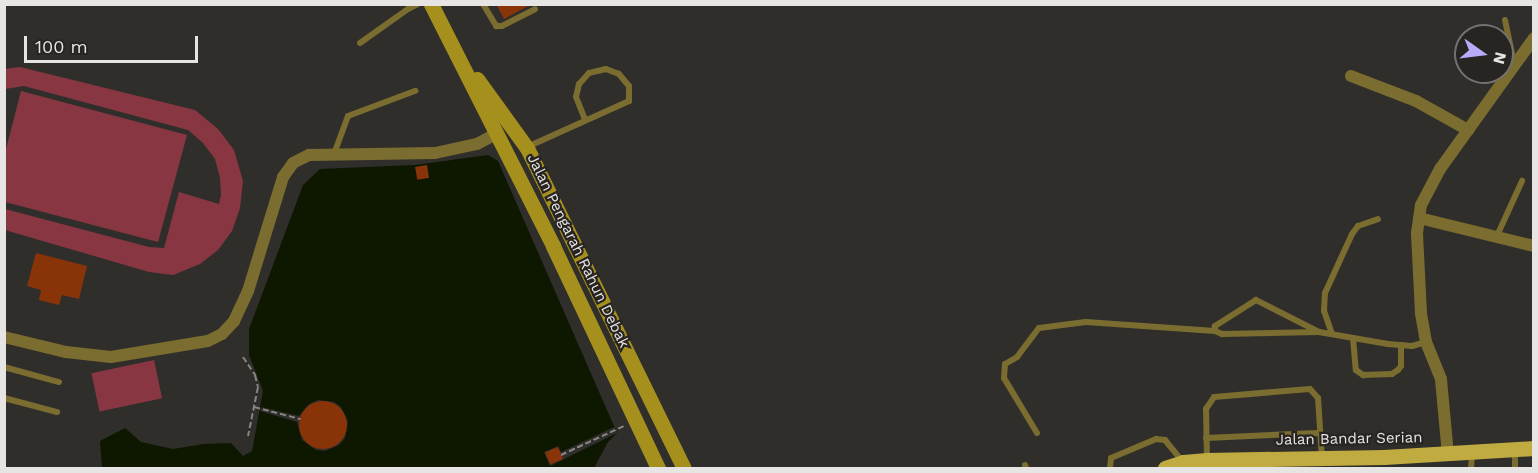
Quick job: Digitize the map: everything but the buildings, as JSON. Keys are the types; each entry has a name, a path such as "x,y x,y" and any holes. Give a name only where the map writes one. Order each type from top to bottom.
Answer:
{"main road":[{"name":"Jalan Bandar Serian","path":"1165,468 1183,462 1207,460 1266,464 1322,459 1384,463 1448,454 1471,461 1515,449 1533,447"}],"street":[{"name":"Jalan Pengarah Rahun Debak","path":"431,4 553,246 658,468"},
{"path":"1448,454 1441,379 1426,342 1421,313 1419,218 1425,192 1533,38"},
{"name":"Jalan Pengarah Rahun Debak","path":"453,45 527,148 684,468"},
{"path":"1351,76 1416,101 1468,130"},
{"path":"4,337 66,352 111,357 208,341 222,334 234,321 248,291 283,177 293,163 309,155 389,156 435,153 477,144 496,134"},
{"path":"1419,218 1533,246"}],"lane":[{"path":"360,43 418,4"},
{"path":"483,4 496,26 501,26 535,9"},
{"path":"1505,20 1515,66"},
{"path":"527,148 585,119 629,101 629,86 619,74 606,69 589,73 579,84 576,97 585,119"},
{"path":"334,154 348,116 415,91"},
{"path":"1496,238 1522,181"},
{"path":"1332,334 1324,311 1325,293 1352,234 1358,226 1378,219"},
{"path":"1215,331 1219,322 1256,300 1319,332"},
{"path":"1037,433 1004,378 1005,364 1017,357 1039,328 1086,322 1215,331 1222,334 1319,332 1401,345 1426,342"},
{"path":"1353,338 1356,370 1363,375 1392,374 1398,370 1401,366 1401,345"},
{"path":"4,367 59,382"},
{"path":"1207,460 1206,409 1208,402 1214,397 1310,389 1318,398 1318,433 1322,459"},
{"path":"4,399 57,412"},
{"path":"1206,438 1318,433"},
{"path":"1110,468 1111,458 1156,439 1165,440 1183,462"},
{"path":"1515,449 1515,468"}],"path":[{"path":"243,357 255,375 258,387 248,436"},
{"path":"254,407 300,419"},
{"path":"561,455 634,421"}],"shaded area":[{"path":"20,67 195,110 218,129 234,150 243,181 240,208 232,231 218,250 200,264 173,275 149,272 5,230 5,209 149,247 164,248 179,192 219,204 221,195 220,178 215,159 203,143 188,130 24,86 5,89 5,69"},
{"path":"21,91 187,135 158,242 5,202 5,153"},
{"path":"488,155 498,161 617,433 608,442 594,468 102,468 100,441 125,428 141,442 173,449 231,443 243,456 252,451 263,391 249,355 249,329 303,185 320,169 415,165"},
{"path":"154,360 162,398 100,411 91,373"}],"pier":[{"path":"318,400 334,402 341,407 348,422 345,438 339,445 325,451 316,450 302,440 297,422 260,411 261,407 299,416 309,404"},
{"path":"614,427 617,433 550,466 544,452 558,446 561,452"}]}
